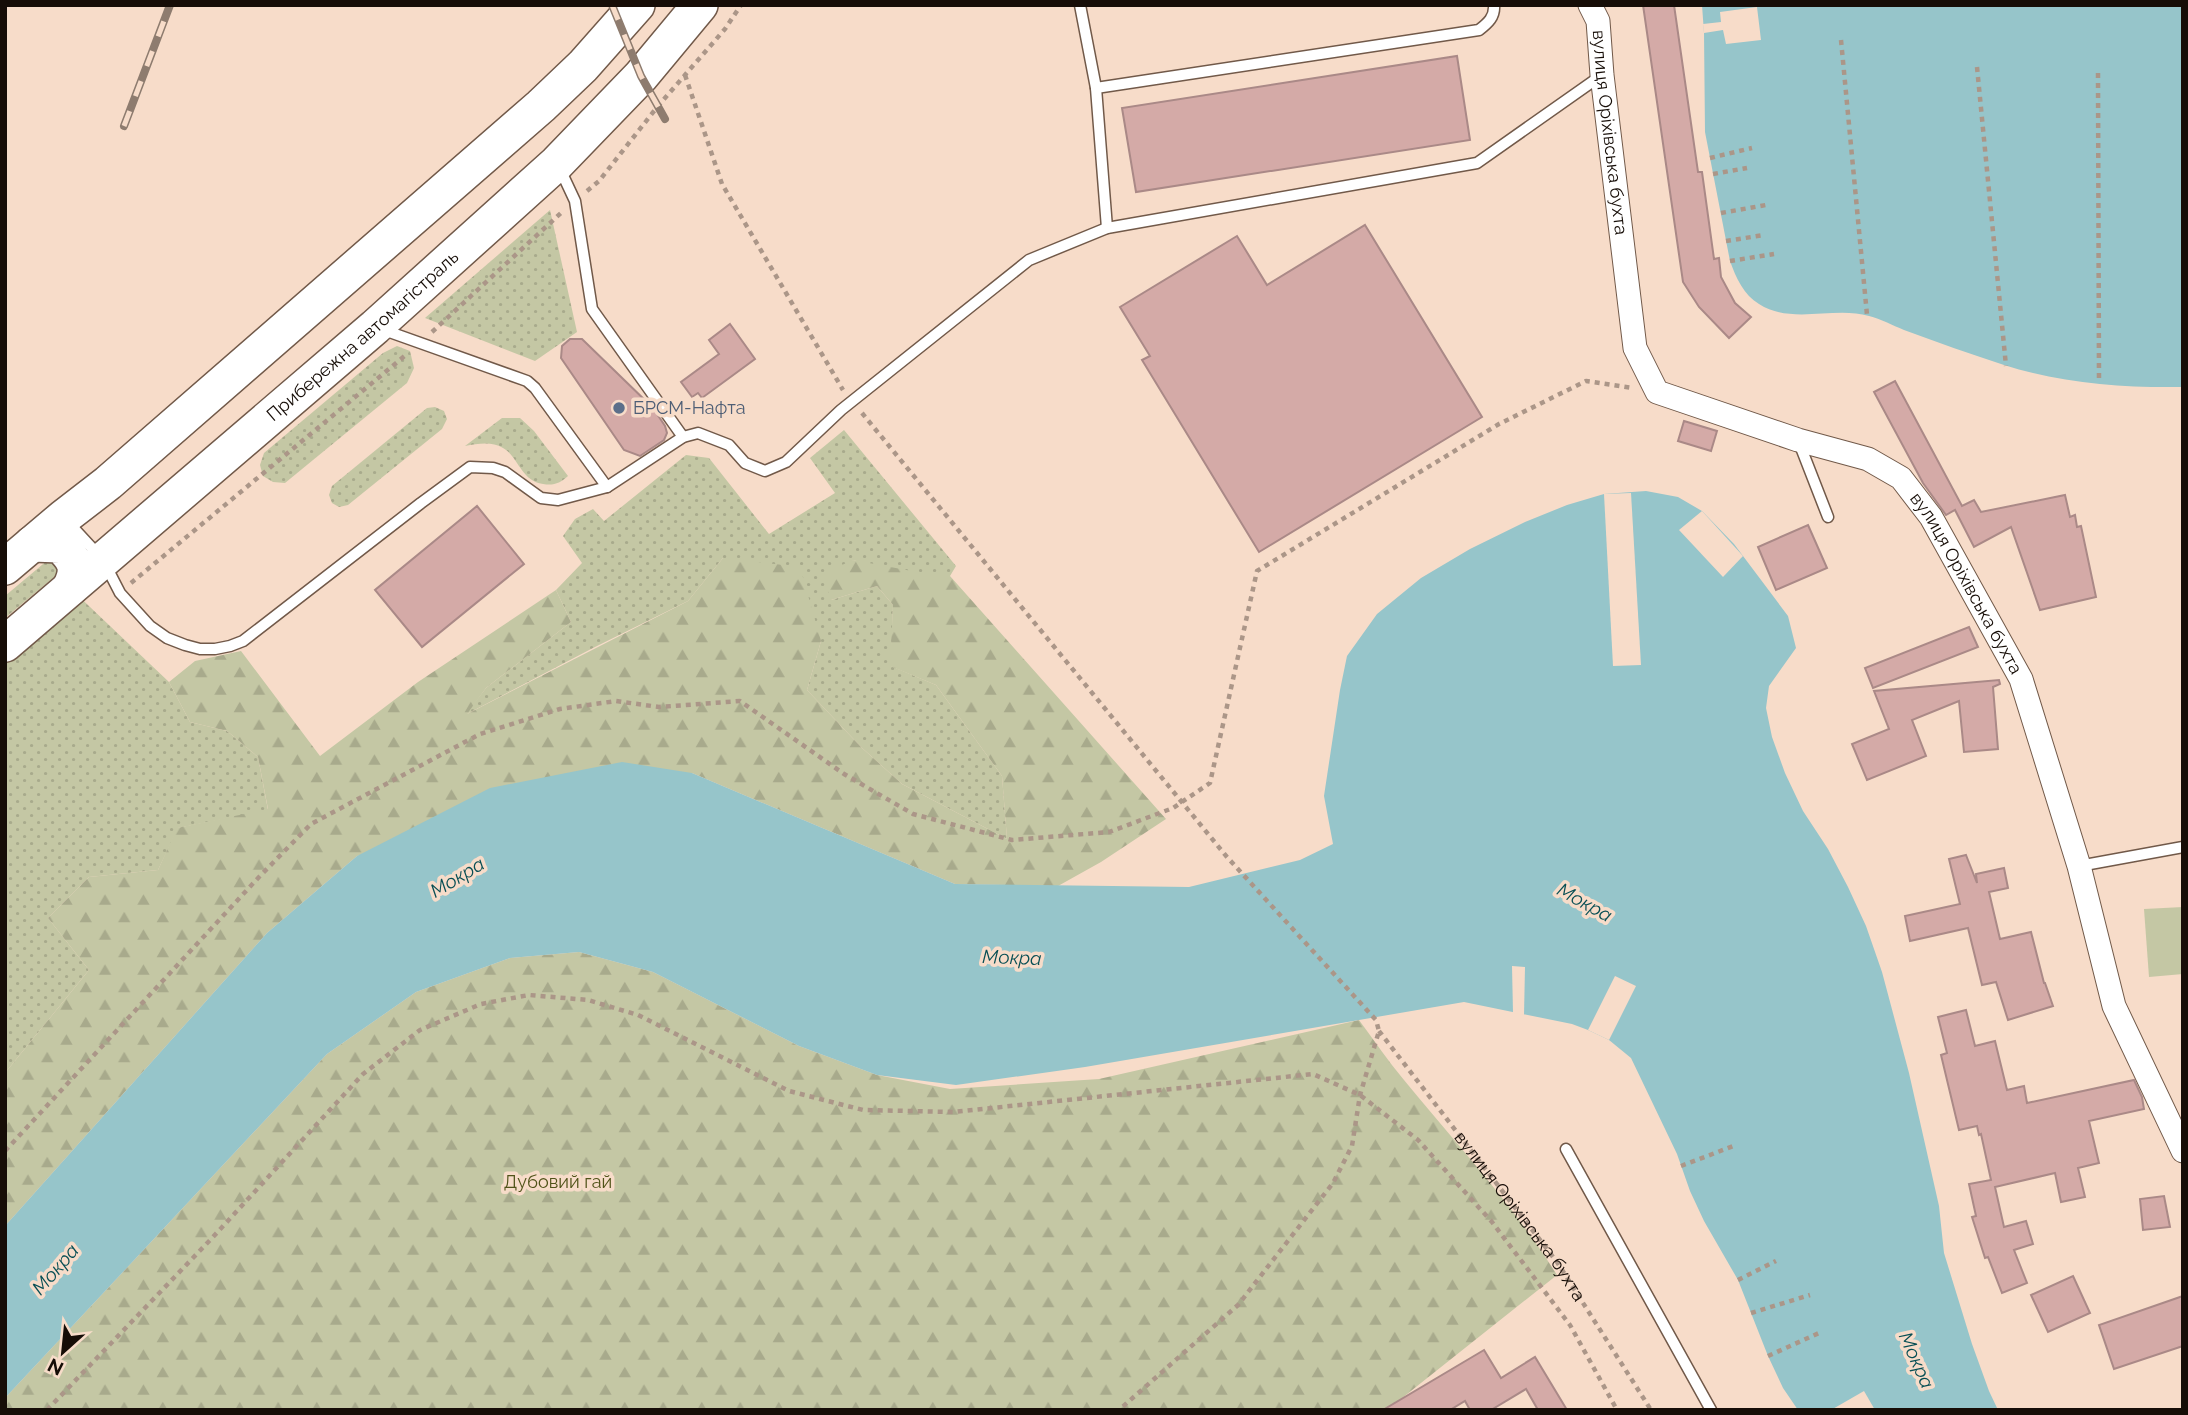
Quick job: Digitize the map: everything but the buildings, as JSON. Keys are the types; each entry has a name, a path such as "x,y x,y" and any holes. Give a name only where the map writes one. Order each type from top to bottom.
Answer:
{"main road":[{"path":"5,567 108,483 541,106 583,66 638,5"},
{"name":"Прибережна автомагістраль","path":"5,644 375,327 557,163 641,76 701,5"},
{"path":"108,483 101,497 102,511 113,524 129,528 146,524"},
{"path":"32,544 60,545 73,558 75,576 70,588"}],"street":[{"name":"вулиця Оріхівська бухта","path":"1590,5 1598,21 1635,348 1657,392 1798,440 1868,459 1901,478 1931,517 2021,679 2079,866 2114,1006 2183,1151"}],"lane":[{"path":"1080,5 1096,88 1107,228"},
{"path":"1096,88 1479,30 1489,22 1494,5"},
{"path":"64,517 103,561 120,593 150,626 167,638 200,649 230,646 243,641 276,617 471,467 493,468 505,472 541,498 558,500 607,487 683,437 698,433 729,445 745,463 765,471 786,462 852,401 1029,260 1107,228 1477,163 1602,75"},
{"path":"557,163 575,201 592,309 683,437"},
{"path":"375,327 527,381 535,388 607,487"},
{"path":"1798,440 1828,517"},
{"path":"2079,866 2183,847"},
{"path":"1566,1149 1711,1410"}],"path":[{"path":"120,593 419,344 598,181 725,29 741,5"},
{"path":"1840,40 1867,315"},
{"path":"1977,67 2006,366"},
{"path":"2098,73 2099,383"},
{"path":"685,75 722,184 843,391 1227,857 1376,1020 1379,1031 1360,1095 1352,1146 1332,1183 1238,1305 1119,1410"},
{"path":"1710,158 1752,148"},
{"path":"1713,174 1747,168"},
{"path":"1721,213 1766,205"},
{"path":"1726,241 1764,234"},
{"path":"1730,261 1773,254"},
{"path":"5,1151 230,907 311,824 480,734 560,709 616,701 659,707 740,701 844,774 913,814 1012,840 1109,832 1173,808 1210,783 1257,572 1499,424 1586,381 1657,392"},
{"path":"47,1410 213,1237 363,1074 420,1030 481,1004 529,995 588,1000 638,1016 789,1091 863,1111 954,1112 1313,1074 1360,1095 1418,1140 1492,1222 1570,1325 1616,1410"},
{"name":"вулиця Оріхівська бухта","path":"1379,1031 1557,1262 1651,1410"},
{"path":"1681,1166 1736,1145"},
{"path":"1738,1280 1776,1261"},
{"path":"1751,1314 1810,1295"},
{"path":"1768,1356 1819,1333"}],"green space":[{"path":"550,210 577,332 535,361 425,318"},
{"path":"397,346 410,351 414,368 407,383 285,483 273,482 263,476 260,465 264,453 383,353"},
{"path":"435,407 444,411 447,419 442,429 348,505 339,507 332,503 329,495 332,486 427,408"},
{"path":"502,418 520,418 534,431 568,476 550,485 535,482 503,448 489,444 465,446"},
{"path":"844,430 956,566 950,576 919,579 853,560 831,600 877,586 893,605 891,666 936,685 1002,776 1007,839 902,784 861,747 807,690 821,641 723,558 688,601 465,715 486,688 571,622 556,590 582,563 563,536 575,519 593,509 604,521 686,455 709,458 769,534 835,493 810,458"},
{"path":"57,558 59,573 5,618 5,596 49,559"},
{"path":"723,558 800,567 821,641 807,690 861,747 902,784 1007,839 1002,776 936,685 890,666 893,605 877,586 831,600 822,574 853,560 950,576 1166,819 1101,862 1058,886 955,884 692,773 357,856 267,933 5,1226 5,1073 89,970 48,918 89,877 158,870 177,828 268,809 258,757 227,731 190,722 169,682 195,661 241,651 320,756 418,682 556,590 571,622 486,688 467,714 688,601"},
{"path":"70,588 169,682 190,722 227,731 258,757 268,810 178,828 158,870 89,877 48,918 89,970 5,1073 5,643"},
{"path":"2183,907 2183,974 2149,977 2144,909"},
{"name":"Дубовий гай","path":"579,952 653,972 799,1046 877,1075 950,1089 1099,1079 1359,1020 1398,1073 1503,1199 1557,1275 1387,1410 5,1410 5,1398 327,1054 416,992 510,958"}],"water":[{"path":"1702,5 2183,5 2183,387 2138,387 2048,376 1979,357 1869,316 1856,313 1785,313 1759,304 1741,286 1730,261 1705,132"},
{"name":"Мокра","path":"1646,491 1678,497 1702,511 1734,544 1788,616 1796,648 1769,686 1766,708 1772,737 1803,811 1828,849 1848,887 1866,926 1882,972 1909,1073 1939,1206 1944,1253 1972,1344 1998,1410 1798,1410 1783,1388 1738,1280 1704,1221 1677,1154 1631,1058 1609,1040 1572,1024 1464,1002 1085,1067 956,1085 877,1075 799,1046 653,972 579,952 510,958 416,992 327,1054 5,1398 5,1226 267,933 357,856 490,788 622,762 692,773 955,884 1189,887 1300,860 1333,844 1324,796 1340,690 1347,656 1377,614 1421,578 1470,549 1525,522 1604,494"}],"pier":[{"path":"1757,7 1761,40 1726,44 1723,30 1704,33 1703,24 1721,22 1720,12"},
{"path":"1631,493 1641,665 1613,666 1604,494"},
{"path":"1702,511 1743,556 1723,577 1679,530"},
{"path":"1512,966 1525,967 1524,1015 1513,1013"},
{"path":"1615,976 1636,986 1609,1040 1588,1030"},
{"path":"1864,1391 1875,1410 1831,1410"}],"railway":[{"path":"124,126 170,5"},
{"path":"612,5 641,76 665,119"}],"place":[{"name":"БРСМ-Нафта","path":"619,408"}]}
